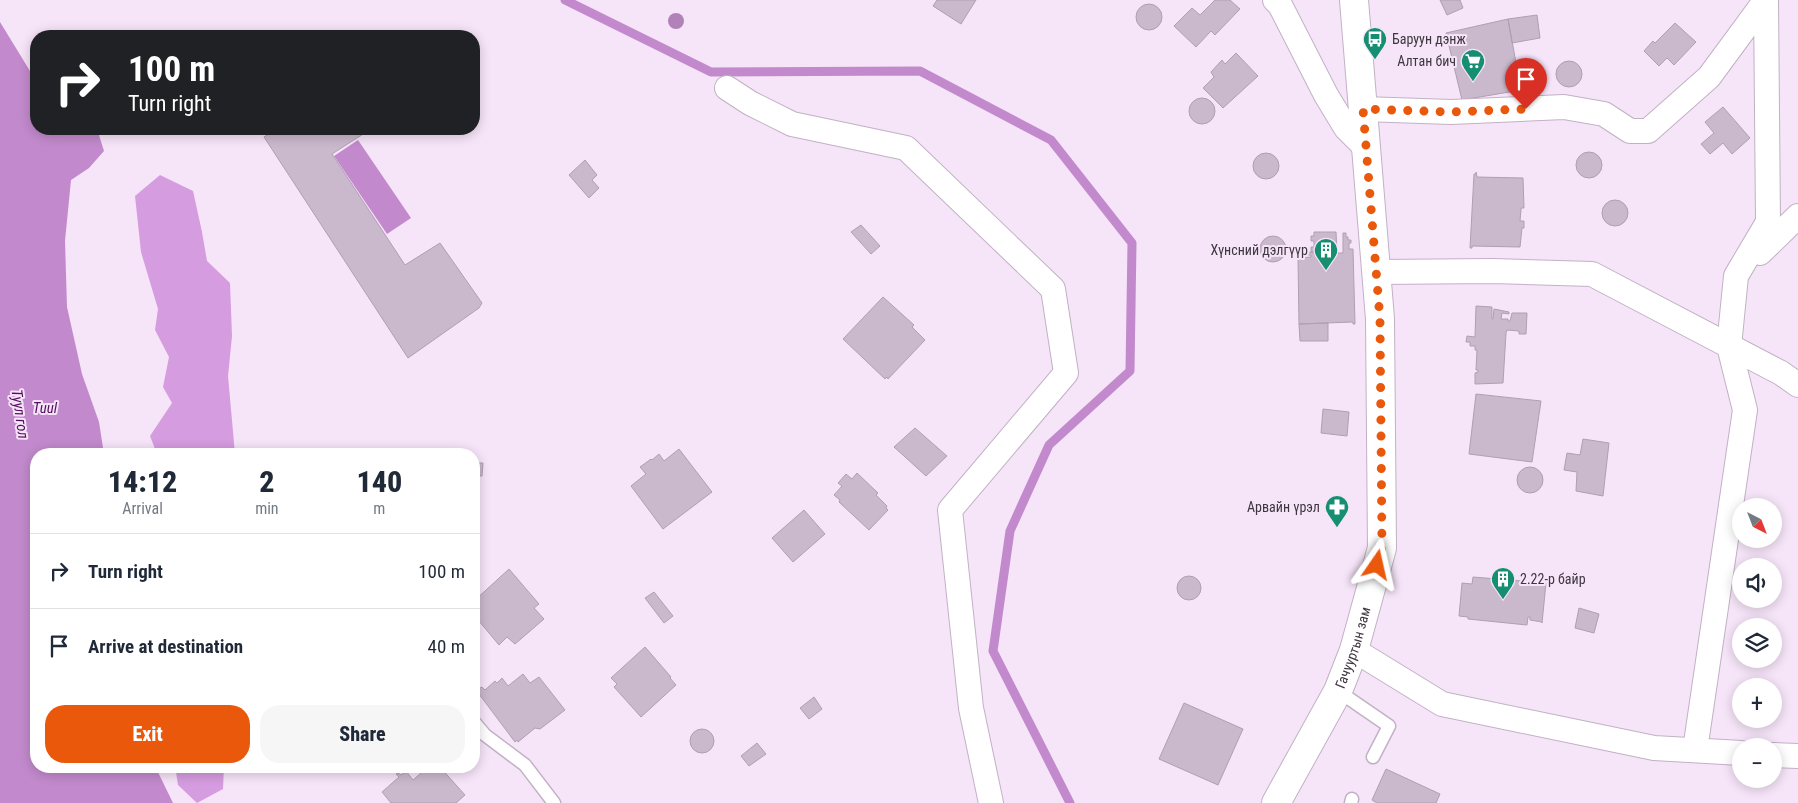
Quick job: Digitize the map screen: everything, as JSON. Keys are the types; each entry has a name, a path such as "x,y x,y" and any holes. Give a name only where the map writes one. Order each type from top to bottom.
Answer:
{"main road":[{"name":"Гачууртын зам","path":"1276,803 1338,691 1354,650 1382,548 1380,319 1354,0"}],"street":[{"path":"1276,0 1326,95 1346,128 1366,148"},
{"path":"1363,109 1451,112 1564,107 1604,114 1630,131 1648,131 1709,77 1766,0"},
{"path":"1694,750 1745,410 1729,346 1736,276 1768,222 1766,0"},
{"path":"727,88 750,103 792,124 906,148 1053,289 1066,373 950,510 971,708 991,803"},
{"path":"1736,276 1798,216"},
{"path":"1376,272 1592,274 1781,373 1798,385"},
{"path":"1354,650 1442,704 1654,748 1732,752"},
{"path":"1782,755 1798,756"}],"lane":[{"path":"1338,691 1389,726 1373,757"},
{"path":"480,729 485,735 525,765 554,803"}],"shaded area":[{"path":"160,175 193,191 207,261 230,283 232,336 228,376 234,448 155,448 150,436 172,403 163,387 169,357 155,330 158,309 141,252 135,196"},
{"path":"176,773 224,773 223,789 197,803 178,785"}],"water":[{"name":"Tuul","path":"0,22 30,71 30,135 99,135 104,151 89,168 71,180 65,241 67,307 82,374 99,422 103,448 30,448 30,773 158,773 173,803 0,803"},
{"path":"358,140 411,218 387,234 334,156"}],"building":[{"path":"937,0 976,0 961,24 933,6"},
{"path":"1215,0 1230,0 1240,9 1215,35 1211,31 1196,47 1174,26 1192,8 1200,15"},
{"path":"1440,0 1460,0 1463,8 1447,15"},
{"path":"1149,4 1158,8 1162,17 1158,26 1149,30 1140,26 1136,17 1140,8"},
{"path":"1537,15 1540,38 1512,43 1508,19"},
{"path":"1508,19 1521,90 1462,100 1446,33"},
{"path":"1675,23 1696,42 1674,65 1667,58 1659,66 1644,51"},
{"path":"1236,53 1258,76 1223,108 1203,88 1214,77 1211,72 1222,60 1225,64"},
{"path":"1569,61 1578,65 1582,74 1578,83 1569,87 1560,83 1556,74 1560,65"},
{"path":"1202,98 1211,102 1215,111 1211,120 1202,124 1193,120 1189,111 1193,102"},
{"path":"1723,107 1750,138 1732,154 1723,143 1710,154 1701,144 1714,133 1705,122"},
{"path":"267,135 362,135 332,154 405,265 440,243 482,303 479,308 408,358 264,137"},
{"path":"1589,152 1598,156 1602,165 1598,174 1589,178 1580,174 1576,165 1580,156"},
{"path":"1266,153 1275,157 1279,166 1275,175 1266,179 1257,175 1253,166 1257,157"},
{"path":"585,160 597,175 592,180 599,188 589,198 569,175"},
{"path":"1476,172 1477,177 1523,178 1524,208 1521,208 1520,221 1524,221 1524,228 1522,228 1520,247 1472,246 1470,248 1474,174"},
{"path":"1615,200 1624,204 1628,213 1624,222 1615,226 1606,222 1602,213 1606,204"},
{"path":"861,225 880,246 871,254 851,232"},
{"name":"Хүнсний дэлгүүр","path":"1314,232 1336,232 1337,253 1343,253 1343,233 1346,233 1348,240 1351,240 1349,249 1353,249 1355,324 1353,322 1299,324 1298,258 1311,257 1311,255 1303,255 1303,251 1314,253 1314,251 1311,252 1311,247 1314,247 1314,241 1311,241 1311,236 1314,236"},
{"path":"1273,236 1282,240 1286,249 1282,258 1273,262 1264,258 1260,249 1264,240"},
{"path":"883,297 914,325 912,327 925,340 888,379 887,377 885,379 843,339"},
{"path":"1476,306 1492,307 1492,319 1494,309 1509,312 1509,314 1502,313 1501,319 1508,319 1508,321 1510,321 1512,313 1527,313 1526,334 1507,330 1503,383 1475,384 1475,373 1478,372 1476,370 1477,350 1475,350 1475,346 1470,346 1470,342 1466,342 1467,336 1475,337"},
{"path":"1328,323 1328,341 1300,341 1299,324"},
{"path":"1476,394 1541,401 1532,462 1469,454"},
{"path":"1323,409 1349,412 1347,436 1321,433"},
{"path":"915,428 947,456 926,476 894,447"},
{"path":"1583,439 1609,443 1603,496 1576,491 1577,472 1564,470 1567,453 1580,455"},
{"path":"679,449 712,492 663,529 631,486 646,474 640,467 659,454 664,461"},
{"path":"480,463 483,463 482,476 480,476"},
{"path":"1530,467 1539,471 1543,480 1539,489 1530,493 1521,489 1517,480 1521,471"},
{"path":"857,473 878,493 876,495 887,506 888,510 869,530 834,495 842,486 838,483 846,474 852,479"},
{"path":"804,510 825,534 793,562 772,538"},
{"path":"509,569 539,604 534,608 544,619 515,644 507,637 499,645 480,622 480,596"},
{"path":"1189,576 1198,579 1201,588 1198,597 1189,600 1180,597 1177,588 1180,579"},
{"name":"2.22-р байр","path":"1473,577 1546,583 1542,623 1530,620 1530,617 1528,617 1527,625 1468,619 1468,617 1459,616 1462,583 1472,584"},
{"path":"654,592 673,616 664,623 645,598"},
{"path":"1579,608 1599,614 1594,633 1575,628"},
{"path":"645,647 676,685 641,717 614,687 617,684 611,678"},
{"path":"523,674 530,683 539,677 565,710 540,729 535,728 518,742 517,740 515,742 480,695 480,688 482,687 485,690 495,681 497,683 502,678 508,686"},
{"path":"814,697 822,709 809,719 800,708"},
{"path":"1184,703 1243,729 1218,785 1159,759"},
{"path":"702,729 707,730 713,736 713,746 707,752 702,753 697,752 691,746 690,741 691,736 697,730"},
{"path":"757,743 766,754 749,766 741,756"},
{"path":"1386,769 1440,794 1436,803 1377,803 1372,800"},
{"path":"398,773 401,775 408,773 413,780 421,773 445,773 465,795 456,803 391,803 382,792 399,777 396,774"}],"waterway":[{"path":"565,0 711,72 920,71 1051,140 1132,243 1130,371 1049,445 1010,531 993,651 1070,803"}],"place":[{"name":"Баруун дэнж","path":"1375,60"},
{"name":"Алтан бич","path":"1473,82"},
{"name":"Хүнсний дэлгүүр","path":"1326,271"},
{"name":"Арвайн үрэл","path":"1337,528"},
{"name":"2.22-р байр","path":"1503,600"}],"route":[{"path":"1377,565 1382,548 1380,319 1363,109 1451,112 1526,109"}],"water label":[{"name":"Туул гол","path":"20,414"}]}
